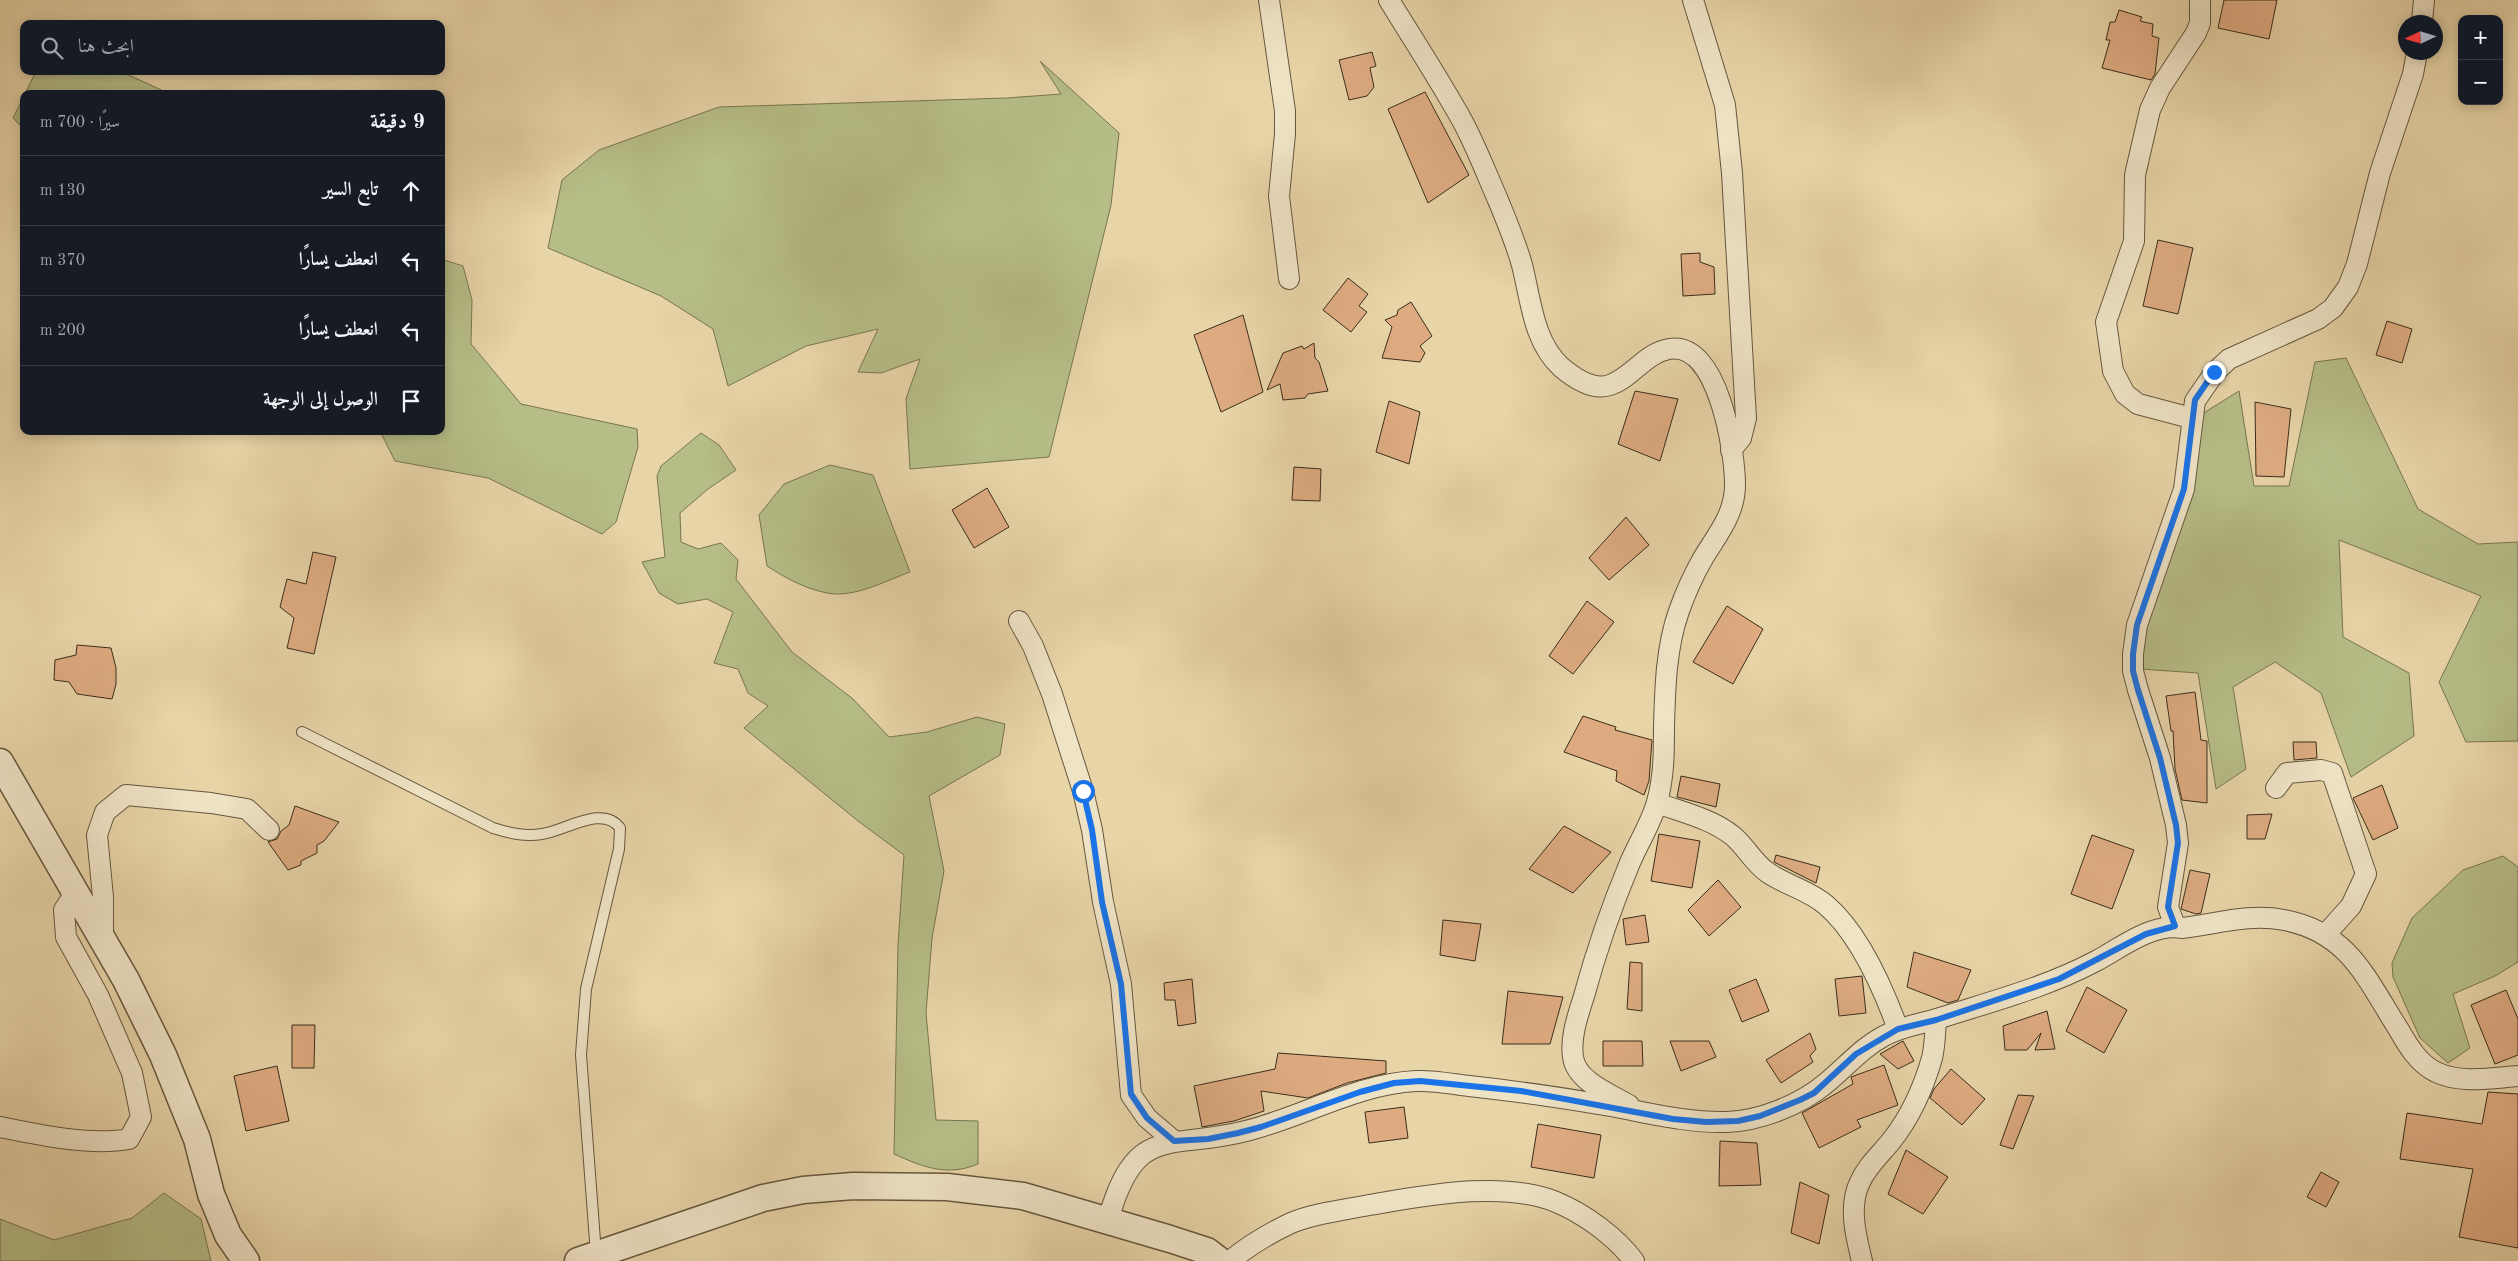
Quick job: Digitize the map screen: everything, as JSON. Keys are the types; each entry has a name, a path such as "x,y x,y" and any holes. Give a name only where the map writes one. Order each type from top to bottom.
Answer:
{"street":[{"path":"1269,0 1285,111 1285,134 1279,196 1280,218 1289,279"},
{"path":"1389,0 1465,126 1513,236 1536,325 1544,346 1561,367 1585,383 1597,386 1611,384 1657,352 1673,348 1688,351 1697,357 1712,380 1723,409 1731,450 1735,486 1731,506 1725,524 1693,578 1679,610 1671,639 1666,693 1664,762 1657,804 1628,866 1594,959 1576,1025 1572,1051 1574,1064 1580,1073 1641,1112"},
{"path":"1693,0 1724,106 1732,173 1746,418 1741,438 1731,450"},
{"path":"2191,418 2138,404 2125,394 2113,371 2106,322 2134,241 2135,175 2142,137 2160,88 2196,33 2200,23 2200,0"},
{"path":"2423,15 2424,0"},
{"path":"2175,926 2168,907 2178,843 2176,825 2160,758 2133,671 2133,654 2137,625 2184,489 2188,467 2191,418 2195,400 2214,372 2228,359 2318,319 2333,308 2348,287 2357,264 2380,173 2413,74 2416,60"},
{"path":"1019,621 1033,646 1052,694 1083,791 1092,830 1102,902 1121,984 1131,1094 1147,1118 1174,1141"},
{"path":"0,762 130,989 181,1094 197,1140 211,1194 228,1235 246,1261"},
{"path":"2276,788 2287,773 2321,770 2332,773 2366,874 2351,906 2325,935"},
{"path":"103,941 104,897 97,835 105,812 126,795 210,803 247,809 269,830"},
{"path":"1657,804 1721,828 1735,837 1754,861 1767,872 1813,895 1826,905 1844,923 1880,984 1898,1029"},
{"path":"0,1127 33,1134 111,1142 129,1139 141,1117 132,1073 98,995 66,937 64,910 75,893"},
{"path":"1108,1220 1127,1171 1136,1158 1155,1146 1174,1141 1208,1139 1261,1127 1360,1092 1394,1083 1420,1081 1521,1091 1673,1119 1706,1122 1738,1121 1760,1116 1814,1093 1856,1054 1898,1029 1936,1020 2059,979 2146,934 2175,926 2182,928 2206,923 2263,918 2283,919 2309,926 2342,946 2354,959 2408,1046 2421,1062 2436,1072 2452,1078 2518,1076"},
{"path":"1862,1261 1854,1221 1855,1201 1859,1183 1893,1139 1922,1085 1932,1056 1936,1020"},
{"path":"587,1258 763,1198 803,1190 853,1186 947,1187 994,1191 1053,1203 1207,1251 1220,1261"},
{"path":"1230,1261 1240,1252 1292,1223 1337,1211 1458,1192 1491,1191 1525,1195 1556,1202 1593,1223 1627,1251 1634,1261"}],"lane":[{"path":"302,732 493,828 514,834 540,835 557,832 593,819 608,817 613,819 620,828 619,848 586,989 581,1055 587,1258"}],"green space":[{"path":"1040,61 1119,133 1111,205 1049,457 910,469 906,399 920,359 881,373 858,372 878,329 806,346 728,386 713,329 661,296 548,248 562,180 599,150 719,107 1007,98 1061,94"},
{"path":"34,75 129,75 161,90 27,90"},
{"path":"20,104 20,125 13,118"},
{"path":"445,260 463,266 472,300 471,344 521,404 637,429 638,447 616,522 602,534 488,478 395,461 382,435 445,435"},
{"path":"2346,358 2418,509 2478,544 2518,542 2518,741 2466,742 2439,682 2481,596 2339,540 2343,637 2409,673 2414,736 2351,777 2321,693 2275,662 2233,687 2246,769 2216,789 2198,673 2140,669 2137,651 2202,414 2239,391 2254,486 2289,486 2315,362"},
{"path":"701,433 719,445 736,470 708,489 680,513 681,542 698,549 721,543 738,560 736,579 792,652 853,699 889,737 927,732 977,717 1005,724 1000,755 929,796 944,871 932,938 926,1013 936,1120 978,1121 978,1164 956,1170 935,1169 894,1154 898,945 904,855 858,821 744,728 768,706 748,693 738,669 714,663 733,612 707,599 678,604 659,593 642,562 665,557 657,476 661,466"},
{"path":"830,465 873,475 910,572 864,590 835,594 817,591 800,584 767,566 759,515 784,484"},
{"path":"2503,856 2518,867 2518,962 2495,976 2453,994 2470,1048 2448,1063 2420,1038 2393,977 2392,963 2412,918 2463,870"},
{"path":"164,1193 201,1219 211,1261 0,1261 0,1219 54,1240 132,1218"}],"building":[{"path":"2224,0 2277,0 2269,39 2218,28"},
{"path":"2119,10 2142,17 2140,21 2153,24 2152,36 2159,38 2155,74 2151,80 2102,68 2110,40 2106,40 2110,22 2115,22"},
{"path":"1372,52 1376,66 1370,68 1374,87 1367,96 1349,100 1339,60"},
{"path":"1425,92 1469,175 1428,203 1388,109"},
{"path":"2158,240 2193,248 2178,314 2143,306"},
{"path":"1700,253 1700,262 1714,267 1715,294 1683,296 1681,254"},
{"path":"1348,278 1368,294 1359,306 1367,312 1351,332 1323,310"},
{"path":"1411,302 1432,336 1420,346 1425,353 1420,362 1382,358 1392,327 1385,320 1397,315 1398,310"},
{"path":"1243,315 1263,392 1221,412 1194,335"},
{"path":"2387,321 2412,329 2402,363 2376,355"},
{"path":"1314,343 1315,358 1319,362 1328,391 1308,394 1305,398 1283,400 1280,384 1267,390 1283,353 1302,346 1304,349"},
{"path":"1635,391 1678,399 1660,461 1618,444"},
{"path":"1389,401 1420,412 1409,464 1376,452"},
{"path":"2255,402 2291,409 2284,477 2256,476"},
{"path":"1294,467 1321,469 1320,501 1292,500"},
{"path":"987,488 1009,527 974,548 952,510"},
{"path":"1626,517 1649,545 1609,580 1589,558"},
{"path":"313,552 336,557 314,654 287,648 294,618 280,607 287,579 306,584"},
{"path":"1587,601 1614,622 1573,674 1549,656"},
{"path":"1727,606 1763,629 1733,684 1693,662"},
{"path":"77,645 111,648 116,668 116,684 112,699 77,694 69,682 54,680 55,660 76,655"},
{"path":"2195,692 2201,740 2207,741 2207,803 2182,800 2175,769 2173,731 2171,731 2166,696"},
{"path":"1583,716 1616,727 1615,730 1652,740 1649,781 1644,795 1616,781 1617,771 1564,752"},
{"path":"2293,742 2316,742 2317,758 2294,760"},
{"path":"1681,776 1720,784 1716,807 1677,797"},
{"path":"2382,785 2398,828 2373,840 2353,798"},
{"path":"295,806 339,822 324,841 317,845 317,853 301,861 301,865 288,870 268,842 277,839 281,831 289,825"},
{"path":"2272,814 2265,839 2247,839 2247,815"},
{"path":"1564,826 1611,852 1573,893 1529,869"},
{"path":"1659,834 1700,841 1692,888 1651,881"},
{"path":"2092,835 2134,850 2112,909 2071,894"},
{"path":"1776,855 1820,867 1816,883 1774,862"},
{"path":"2190,870 2210,874 2201,913 2196,914 2181,909"},
{"path":"1718,880 1741,907 1709,936 1688,910"},
{"path":"1645,915 1649,942 1626,945 1623,919"},
{"path":"1443,920 1481,924 1475,961 1440,955"},
{"path":"1914,952 1971,970 1958,1000 1948,1003 1907,987"},
{"path":"1630,962 1642,963 1642,1011 1627,1009"},
{"path":"1862,976 1866,1013 1839,1016 1835,979"},
{"path":"1192,979 1196,1023 1178,1026 1175,1000 1165,1000 1164,983"},
{"path":"1756,979 1769,1011 1742,1022 1729,990"},
{"path":"2087,987 2127,1010 2104,1053 2066,1031"},
{"path":"2506,990 2518,1019 2518,1055 2495,1064 2471,1005"},
{"path":"1508,991 1563,997 1550,1044 1502,1044"},
{"path":"2047,1011 2055,1049 2035,1050 2041,1033 2027,1050 2005,1050 2003,1026"},
{"path":"292,1025 315,1025 314,1068 292,1068"},
{"path":"1810,1033 1816,1049 1810,1056 1813,1062 1781,1083 1766,1060"},
{"path":"1603,1041 1642,1041 1643,1066 1603,1066"},
{"path":"1670,1041 1709,1041 1716,1057 1681,1071"},
{"path":"1903,1041 1914,1061 1898,1069 1880,1054"},
{"path":"1278,1053 1386,1061 1386,1073 1347,1083 1308,1098 1261,1091 1264,1111 1234,1121 1202,1127 1194,1086 1275,1069"},
{"path":"1884,1065 1898,1105 1857,1120 1861,1127 1819,1148 1802,1113 1853,1084 1851,1077"},
{"path":"277,1066 289,1121 246,1131 234,1076"},
{"path":"1951,1069 1985,1099 1962,1125 1930,1098 1934,1089"},
{"path":"2488,1092 2518,1094 2518,1248 2459,1237 2473,1169 2400,1159 2407,1113 2482,1124"},
{"path":"2018,1095 2034,1096 2013,1149 2000,1145"},
{"path":"1404,1107 1408,1138 1369,1143 1365,1112"},
{"path":"1538,1124 1601,1135 1594,1178 1531,1167"},
{"path":"1720,1141 1757,1143 1761,1185 1719,1186"},
{"path":"1906,1150 1948,1177 1923,1214 1888,1194"},
{"path":"2321,1172 2339,1182 2326,1207 2307,1197"},
{"path":"1800,1182 1829,1195 1819,1244 1791,1233"}],"route":[{"path":"1083,791 1092,830 1102,902 1121,984 1127,1071 1131,1094 1147,1118 1174,1141 1208,1139 1238,1133 1261,1127 1360,1092 1394,1083 1420,1081 1521,1091 1673,1119 1706,1122 1738,1121 1760,1116 1814,1093 1827,1083 1856,1054 1898,1029 1936,1020 2059,979 2146,934 2175,926 2169,915 2168,907 2178,843 2176,825 2160,758 2133,671 2133,654 2137,625 2184,489 2188,467 2191,418 2195,400 2214,372"}]}
